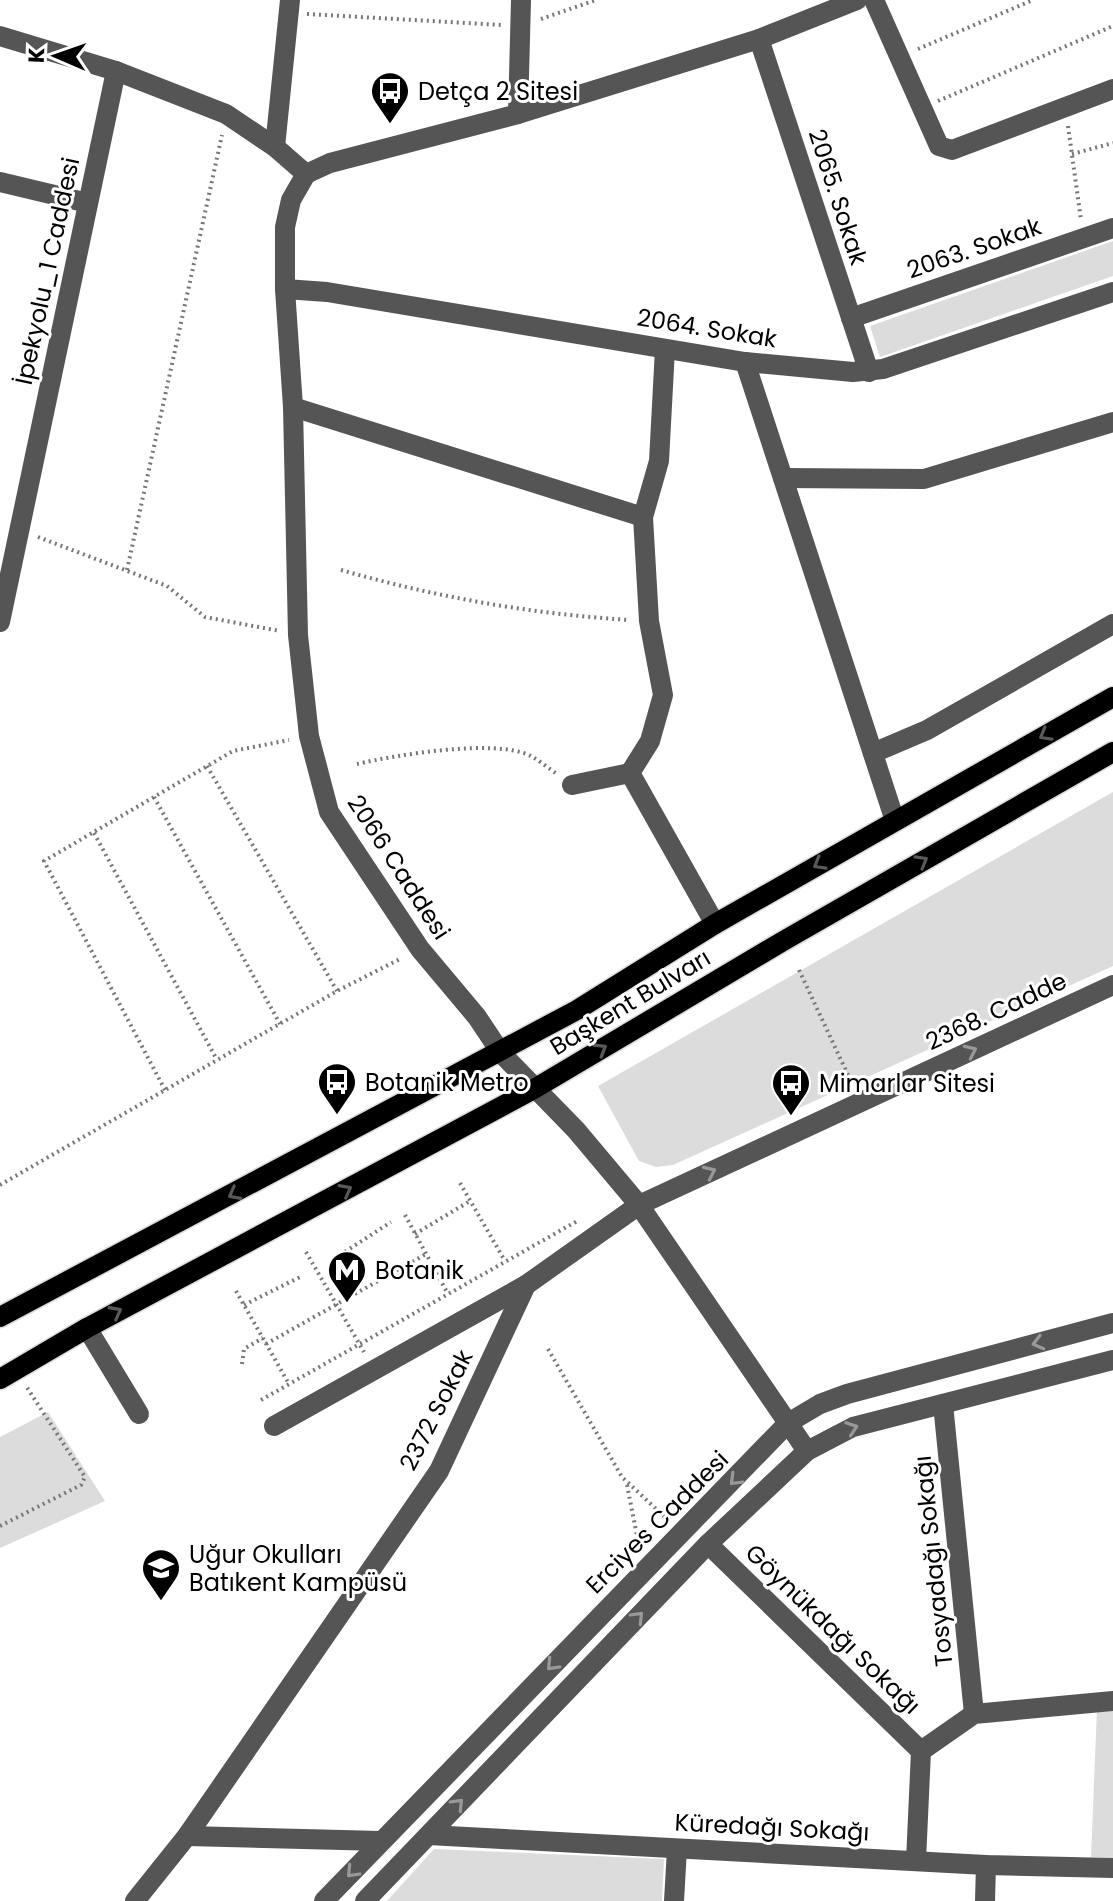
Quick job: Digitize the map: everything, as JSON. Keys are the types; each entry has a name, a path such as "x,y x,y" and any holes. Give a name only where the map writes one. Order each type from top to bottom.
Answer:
{"main road":[{"name":"Başkent Bulvarı","path":"0,1317 501,1053 577,1010 715,924 1113,697"},
{"name":"Başkent Bulvarı","path":"8,1374 87,1328 534,1089 785,940 1113,752"}],"street":[{"path":"518,114 521,0"},
{"path":"0,36 116,71 226,114 275,147 306,174 330,163 518,114 759,39 818,7 857,0"},
{"path":"874,0 939,146 952,150 1113,89"},
{"path":"275,147 289,6"},
{"name":"2065. Sokak","path":"759,39 869,372"},
{"name":"İpekyolu_1 Caddesi","path":"0,622 116,71"},
{"name":"2066 Caddesi","path":"306,174 291,200 285,227 285,289 293,407 298,635 309,736 329,812 420,949 477,1017 501,1053 576,1130 639,1205 807,1451"},
{"path":"0,182 88,203"},
{"name":"2063. Sokak","path":"851,318 1113,228"},
{"name":"2064. Sokak","path":"285,289 342,295 745,362 869,372 1113,292"},
{"path":"572,785 630,773 650,741 660,716 663,695 649,621 643,517 659,461 665,349"},
{"path":"745,362 895,821"},
{"path":"293,407 643,517"},
{"path":"783,478 924,479 1113,422"},
{"path":"873,753 927,730 1113,624"},
{"path":"630,773 715,924"},
{"name":"2368. Cadde","path":"639,1205 1113,985"},
{"path":"274,1426 526,1285 616,1225 639,1205"},
{"name":"2372 Sokak","path":"135,1901 187,1836 439,1471 526,1285"},
{"name":"Erciyes Caddesi","path":"324,1901 788,1423 820,1404 847,1394 1113,1323"},
{"path":"87,1328 139,1414"},
{"path":"365,1901 708,1544 807,1451 853,1427 1113,1360"},
{"name":"Tosyadağı Sokağı","path":"943,1404 974,1714"},
{"name":"Göynükdağı Sokağı","path":"708,1544 921,1751 916,1861"},
{"name":"Göynükdağı Sokağı","path":"921,1751 974,1714 1113,1701"},
{"name":"Küredağı Sokağı","path":"429,1835 986,1865 1113,1868"},
{"path":"187,1836 381,1841"},
{"path":"674,1901 677,1849"},
{"path":"985,1901 986,1865"}],"path":[{"path":"289,6 521,26 596,0"},
{"path":"897,57 1033,0"},
{"path":"921,108 1113,26"},
{"path":"1066,107 1083,238"},
{"path":"127,570 226,114"},
{"path":"1072,154 1113,143"},
{"path":"19,530 167,586 205,617 298,635"},
{"path":"341,570 422,592 543,613 649,621"},
{"path":"165,1090 44,861 233,751 309,736"},
{"path":"357,764 397,754 467,748 529,754 572,785"},
{"path":"207,766 337,991"},
{"path":"154,797 280,1024"},
{"path":"94,832 217,1060"},
{"path":"0,1185 337,991 420,949"},
{"path":"799,970 848,1075"},
{"path":"460,1183 505,1261"},
{"path":"415,1234 470,1201"},
{"path":"405,1215 448,1294"},
{"path":"340,1255 391,1222"},
{"path":"261,1400 571,1224"},
{"path":"306,1252 364,1352"},
{"path":"266,1344 426,1254"},
{"path":"244,1305 300,1277"},
{"path":"236,1291 289,1384"},
{"path":"242,1364 244,1349 263,1338"},
{"path":"548,1349 626,1482 677,1527"},
{"path":"0,1526 81,1485 85,1477 42,1415 8,1374"},
{"path":"626,1482 639,1551"}],"shaded area":[{"path":"1113,241 1113,276 880,357 870,326"},
{"path":"1113,792 1113,966 673,1165 656,1167 639,1161 598,1086"},
{"path":"48,1412 105,1501 0,1548 0,1437"},
{"path":"1113,1708 1113,1858 1091,1857 1097,1709"},
{"path":"434,1849 664,1859 662,1901 387,1901"}],"place":[{"name":"Detça 2 Sitesi","path":"390,125"},
{"name":"Botanik Metro","path":"337,1116"},
{"name":"Mimarlar Sitesi","path":"791,1117"},
{"name":"Botanik","path":"347,1304"},
{"name":"Uğur Okulları Batıkent Kampüsü","path":"161,1602"}]}
